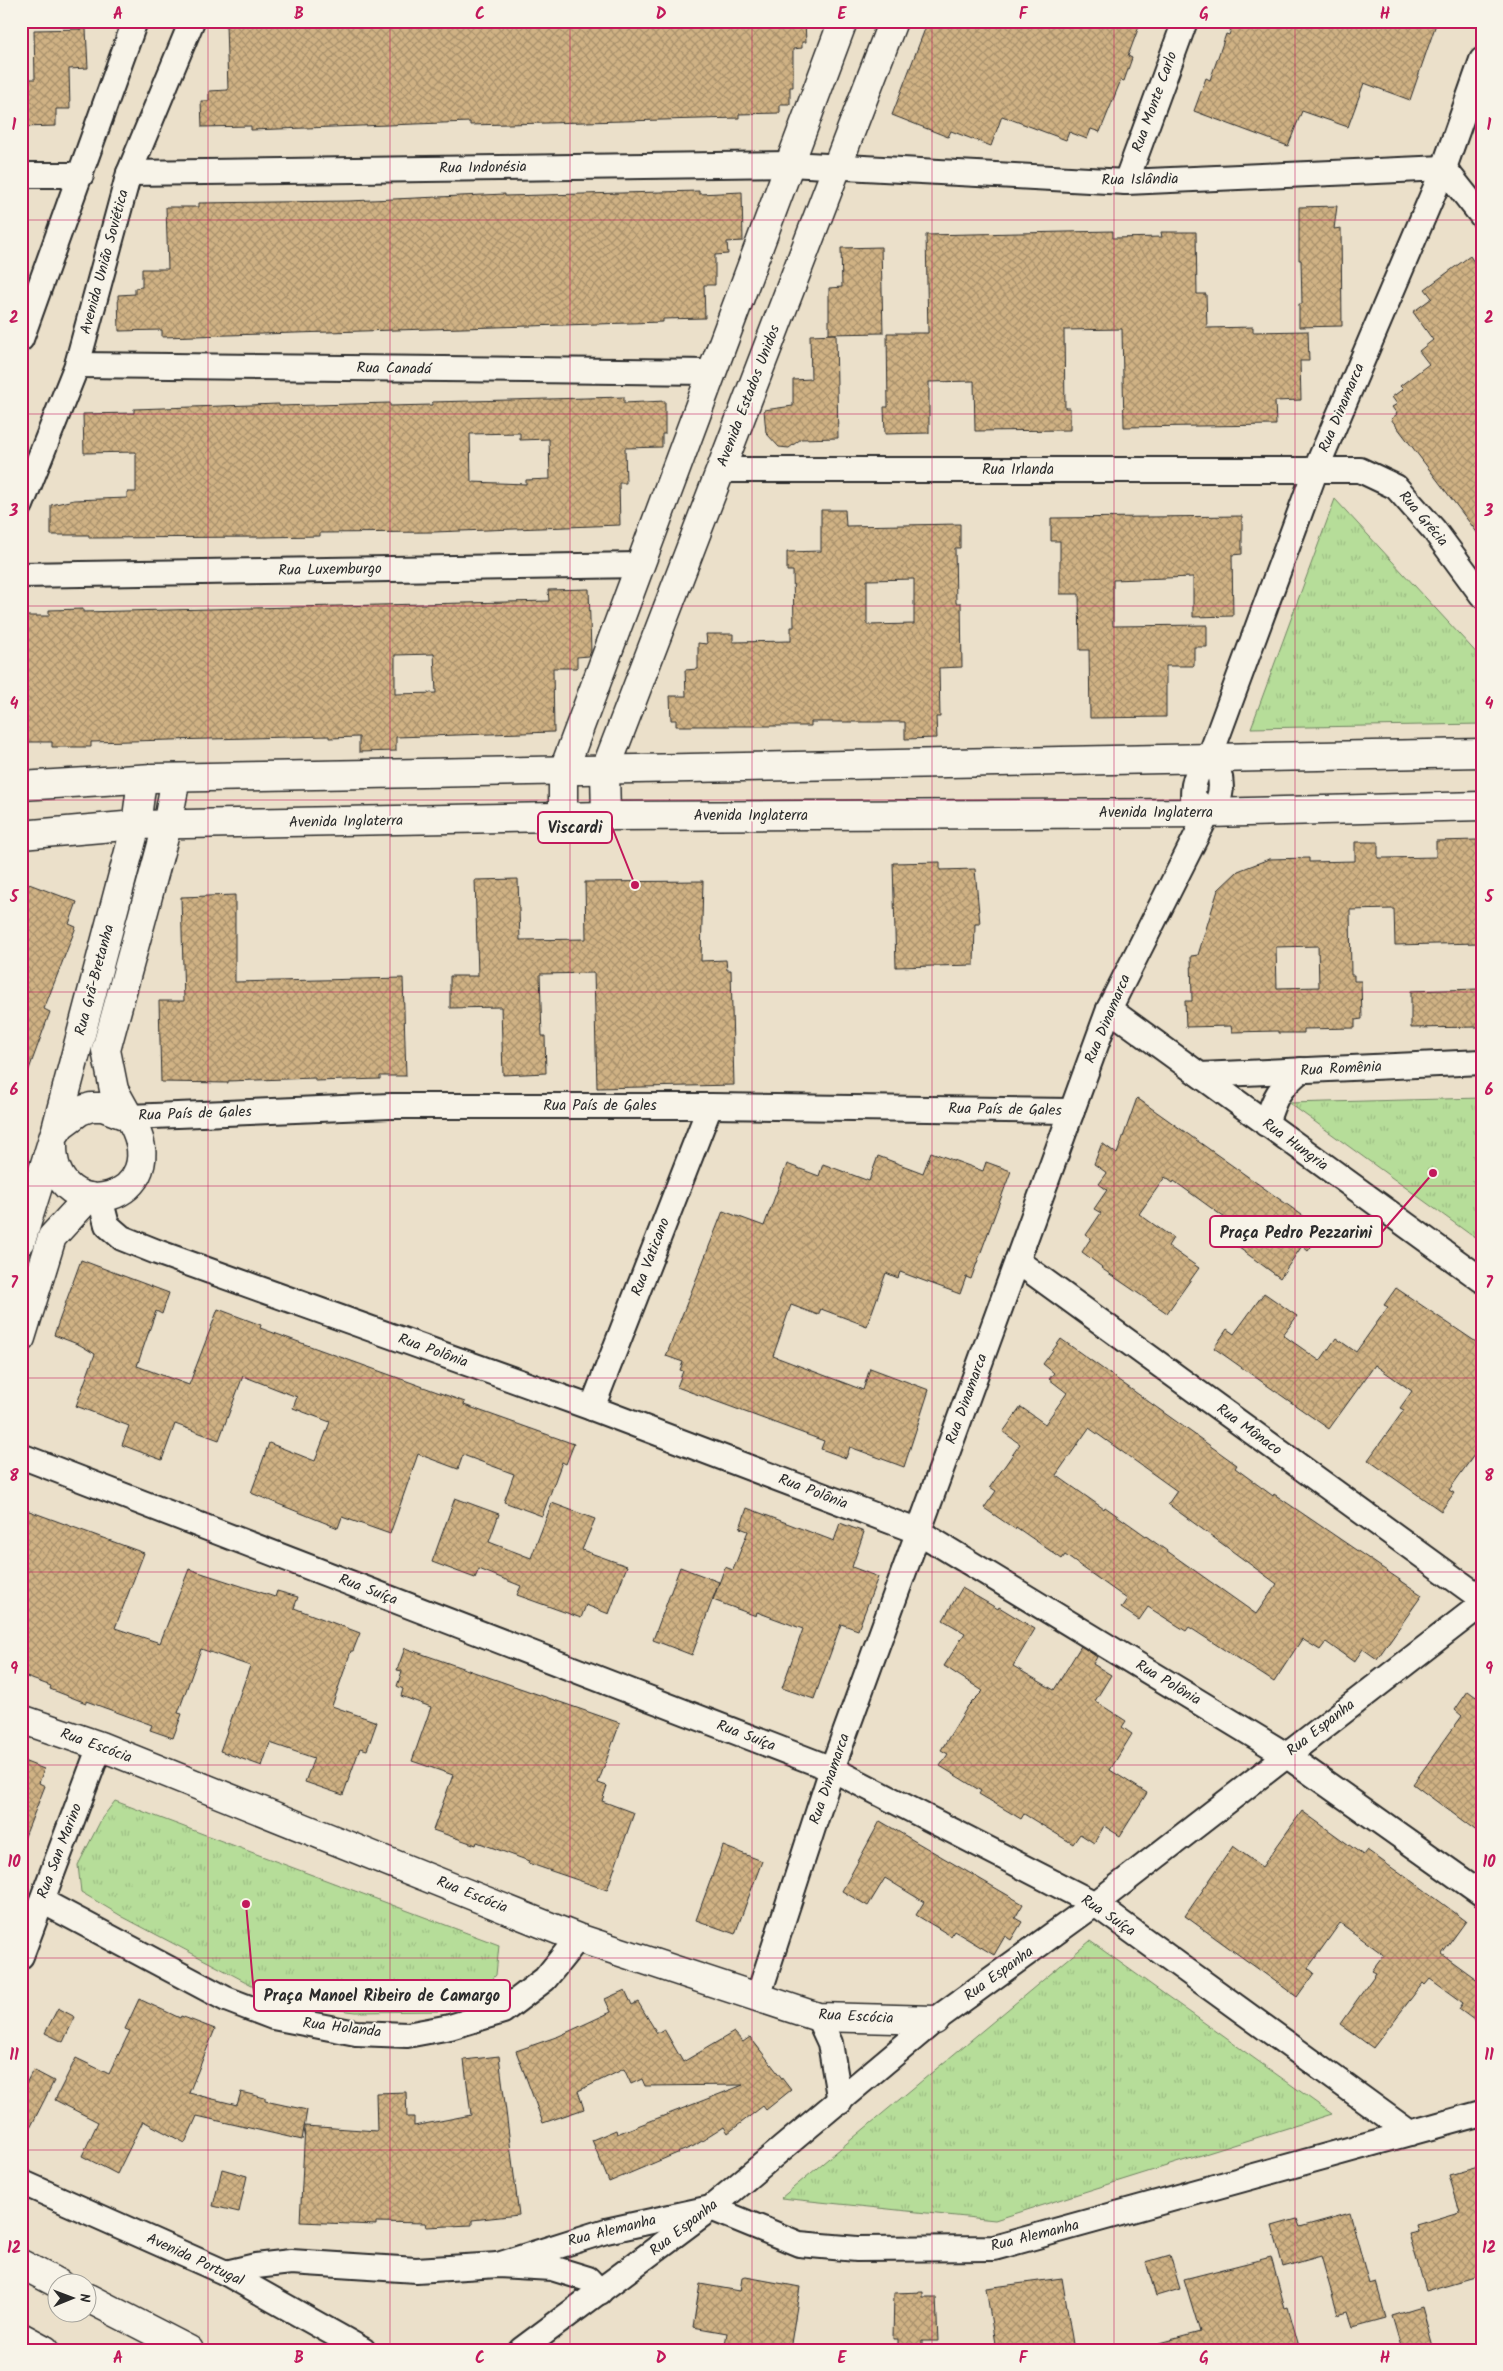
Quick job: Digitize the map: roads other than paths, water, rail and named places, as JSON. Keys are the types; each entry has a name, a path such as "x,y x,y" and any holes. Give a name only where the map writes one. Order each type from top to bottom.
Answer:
{"main road":[{"path":"563,817 563,772 843,21"},
{"name":"Avenida Estados Unidos","path":"605,771 893,21"},
{"path":"21,786 176,778 1482,753"},
{"path":"605,771 606,816"},
{"name":"Rua Grã-Bretanha","path":"129,1117 114,1090 106,1050 167,826 176,778"},
{"name":"Rua Grã-Bretanha","path":"21,1241 54,1140 136,825 142,780"},
{"name":"Avenida Inglaterra","path":"21,835 136,825 167,826 606,816 1208,813 1482,806"},
{"path":"91,1107 103,1107 129,1117 142,1142 142,1158 138,1173 128,1186 115,1194 94,1198 68,1188 60,1179 55,1168 54,1140 70,1117 91,1107"},
{"path":"21,1338 52,1237 94,1198"},
{"name":"Rua Escócia","path":"21,1719 100,1746 578,1938 818,2017 936,2020"},
{"path":"21,2264 48,2278"},
{"path":"98,2303 189,2350"},
{"path":"21,2338 45,2350"}],"street":[{"path":"21,339 135,21"},
{"name":"Avenida União Soviética","path":"21,505 77,365 129,173 192,21"},
{"name":"Rua Monte Carlo","path":"1126,182 1185,21"},
{"name":"Rua Dinamarca","path":"758,1997 832,1769 1109,1009 1208,813 1215,808 1219,800 1220,773 1216,765 1209,759 1316,470 1444,168 1482,60"},
{"name":"Rua Indonésia","path":"129,173 789,164 837,167"},
{"name":"Rua Islândia","path":"837,167 1126,182 1444,168"},
{"path":"1444,168 1482,216"},
{"path":"21,176 81,175"},
{"name":"Rua Canadá","path":"77,365 712,372"},
{"name":"Rua Irlanda","path":"721,470 1316,470"},
{"name":"Rua Grécia","path":"1316,470 1360,470 1396,486 1434,530 1482,595"},
{"name":"Rua Luxemburgo","path":"21,575 640,565"},
{"name":"Rua Hungria","path":"1109,1009 1482,1280"},
{"name":"Rua Romênia","path":"1200,1075 1482,1062"},
{"path":"1266,1124 1273,1102 1282,1086 1301,1070"},
{"name":"Rua País de Gales","path":"129,1117 390,1106 710,1106 1072,1111"},
{"name":"Rua Vaticano","path":"592,1408 710,1106"},
{"name":"Rua Polônia","path":"94,1198 107,1225 122,1238 592,1408 919,1532 1286,1756 1482,1894"},
{"name":"Rua Mônaco","path":"1017,1261 1482,1599"},
{"name":"Rua Suíça","path":"21,1456 832,1769 1095,1904 1410,2133"},
{"name":"Rua Espanha","path":"521,2350 711,2208 936,2020 1095,1904 1482,1604"},
{"name":"Rua San Marino","path":"21,1956 100,1746"},
{"name":"Rua Holanda","path":"42,1901 226,1999 273,2017 356,2033 406,2035 450,2027 503,2011 545,1979 578,1938"},
{"path":"818,2017 830,2042 840,2102"},
{"name":"Rua Alemanha","path":"498,2265 542,2249 606,2231 711,2208 799,2244 857,2249 994,2248 1482,2113"},
{"name":"Avenida Portugal","path":"21,2182 226,2273 362,2350"},
{"name":"Rua Alemanha","path":"226,2273 256,2266 291,2262 416,2270 498,2265 552,2268 588,2279 600,2292"}],"place":[{"name":"Viscardi","path":"635,885"},
{"name":"Praça Pedro Pezzarini","path":"1433,1173"},
{"name":"Praça Manoel Ribeiro de Camargo","path":"246,1904"}]}
